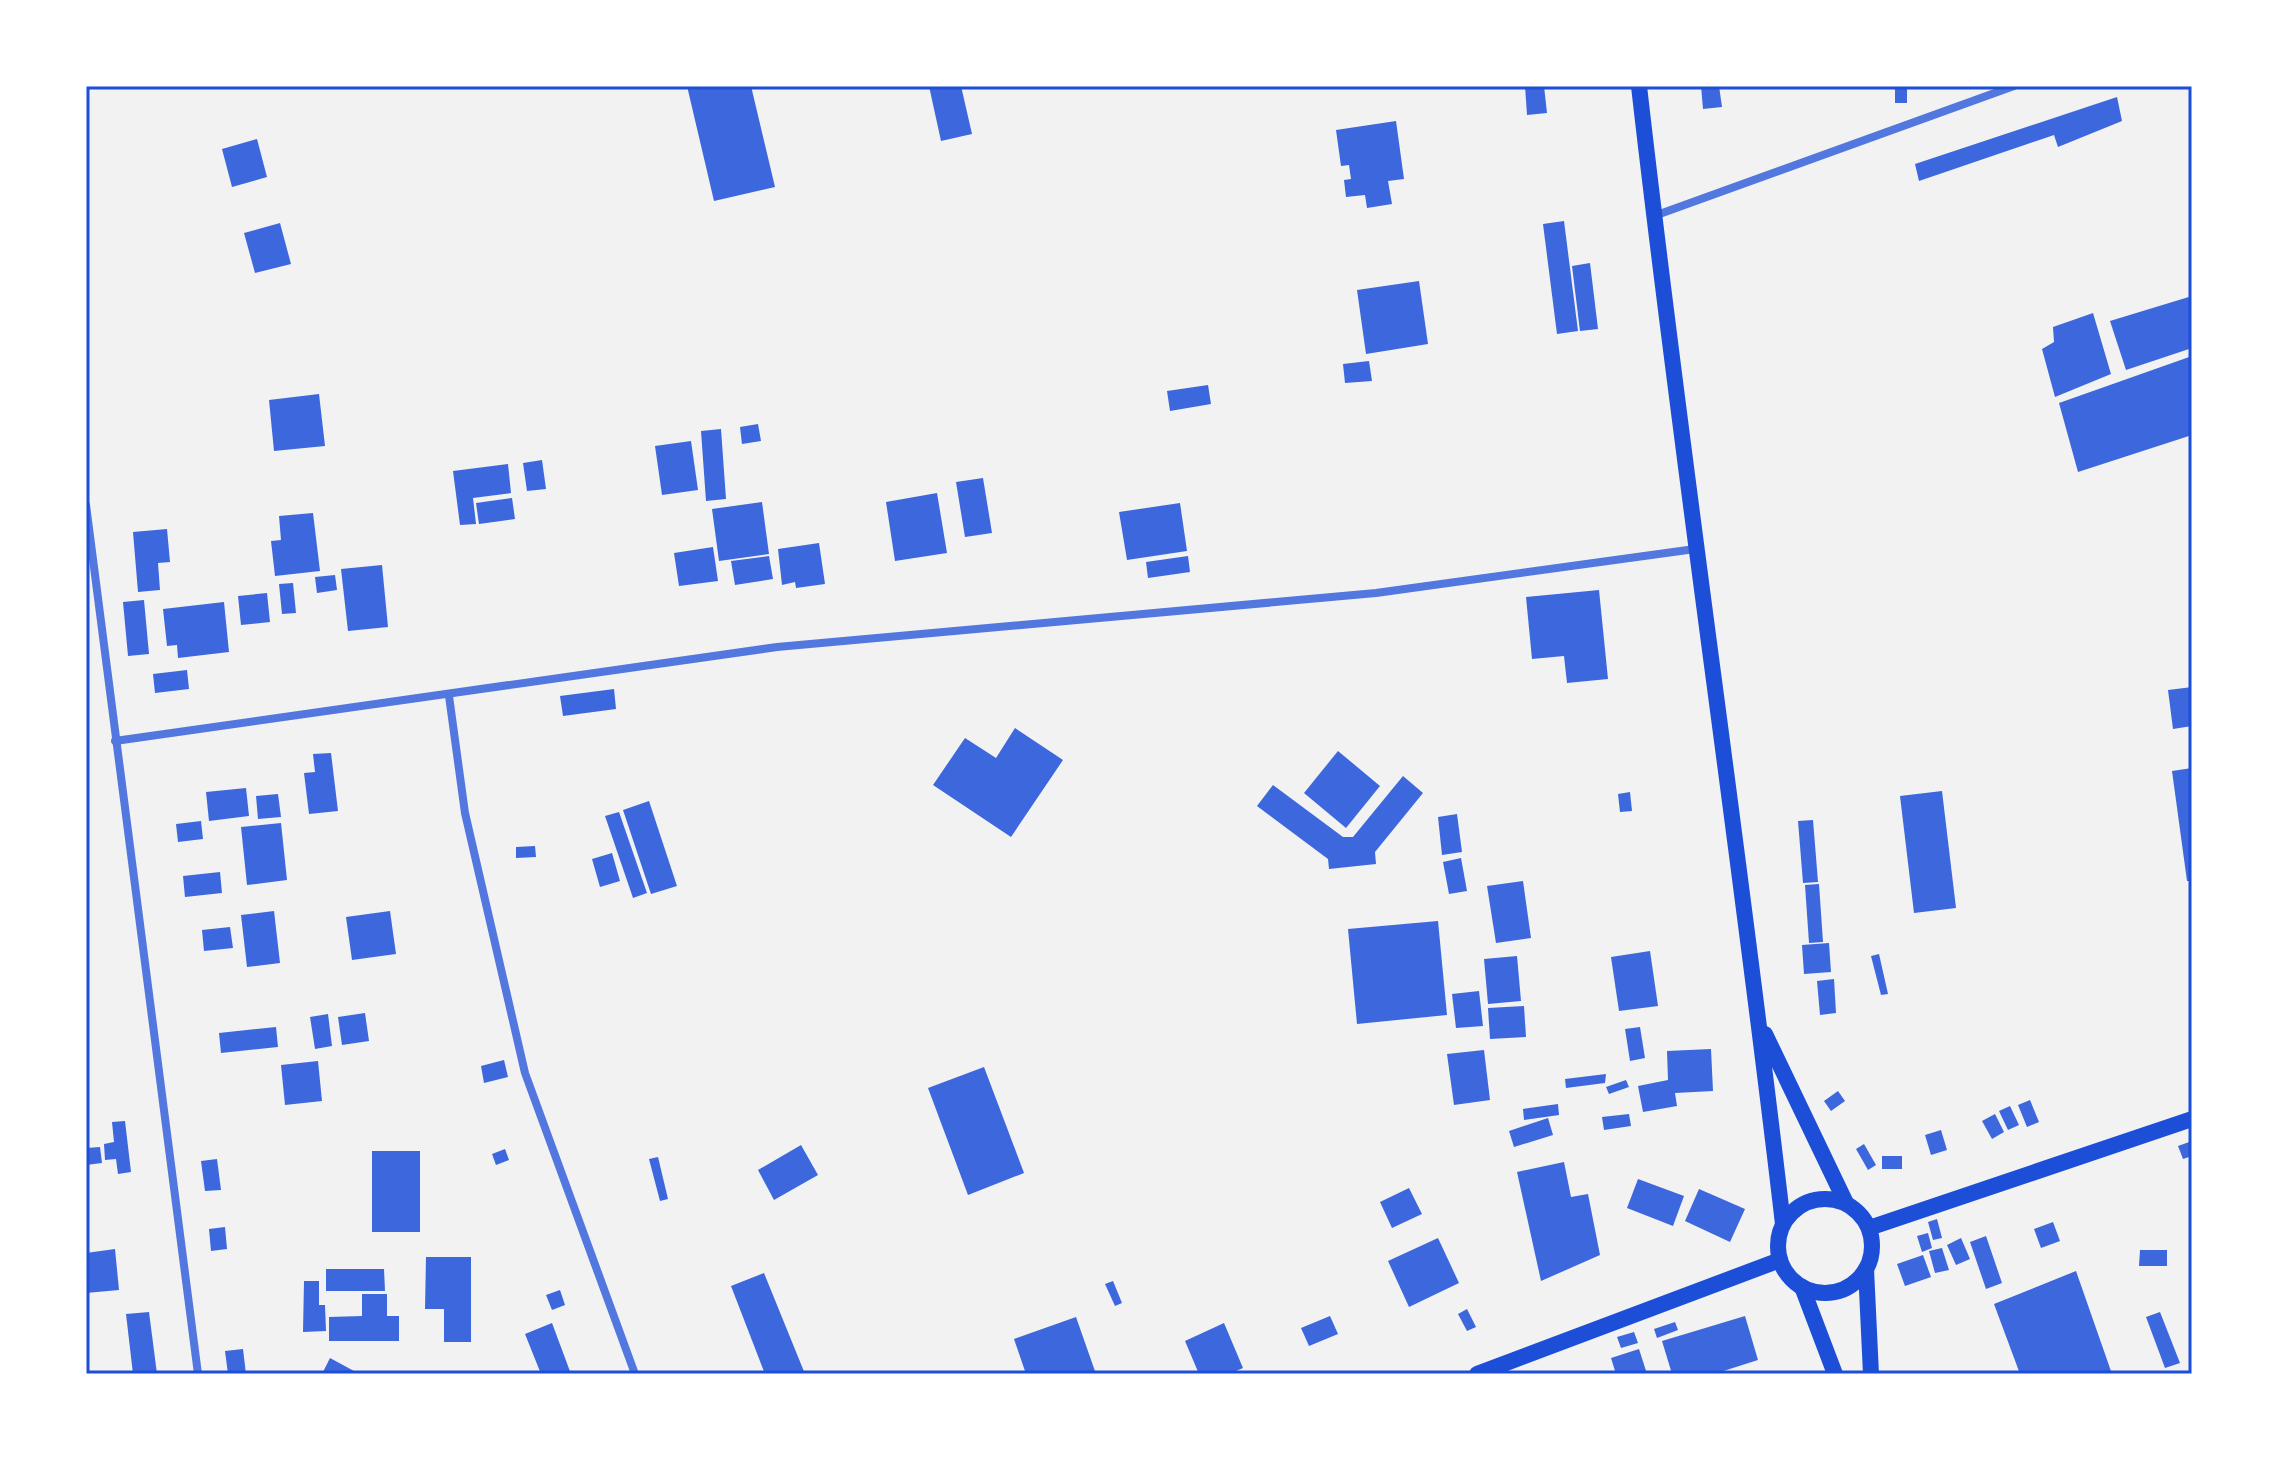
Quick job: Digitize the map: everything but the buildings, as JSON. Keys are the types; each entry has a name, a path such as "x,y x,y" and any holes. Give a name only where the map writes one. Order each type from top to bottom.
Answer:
{"main road":[{"path":"1639,86 1695,549 1760,1021 1783,1224 1778,1242 1780,1260 1789,1275 1802,1287 1835,1374"},
{"path":"1760,1021 1846,1203"},
{"path":"1869,1228 2192,1119"},
{"path":"1783,1224 1795,1209 1810,1201 1829,1198 1846,1203 1860,1214 1869,1228 1872,1249 1866,1269 1871,1374"},
{"path":"1477,1374 1780,1260"},
{"path":"1802,1287 1830,1293 1844,1289 1866,1269"}],"street":[{"path":"1654,217 2014,86"},
{"path":"86,505 198,1374"},
{"path":"115,741 449,696 777,647 1376,593 1695,549"},
{"path":"449,696 465,813 525,1073 635,1374"}]}
